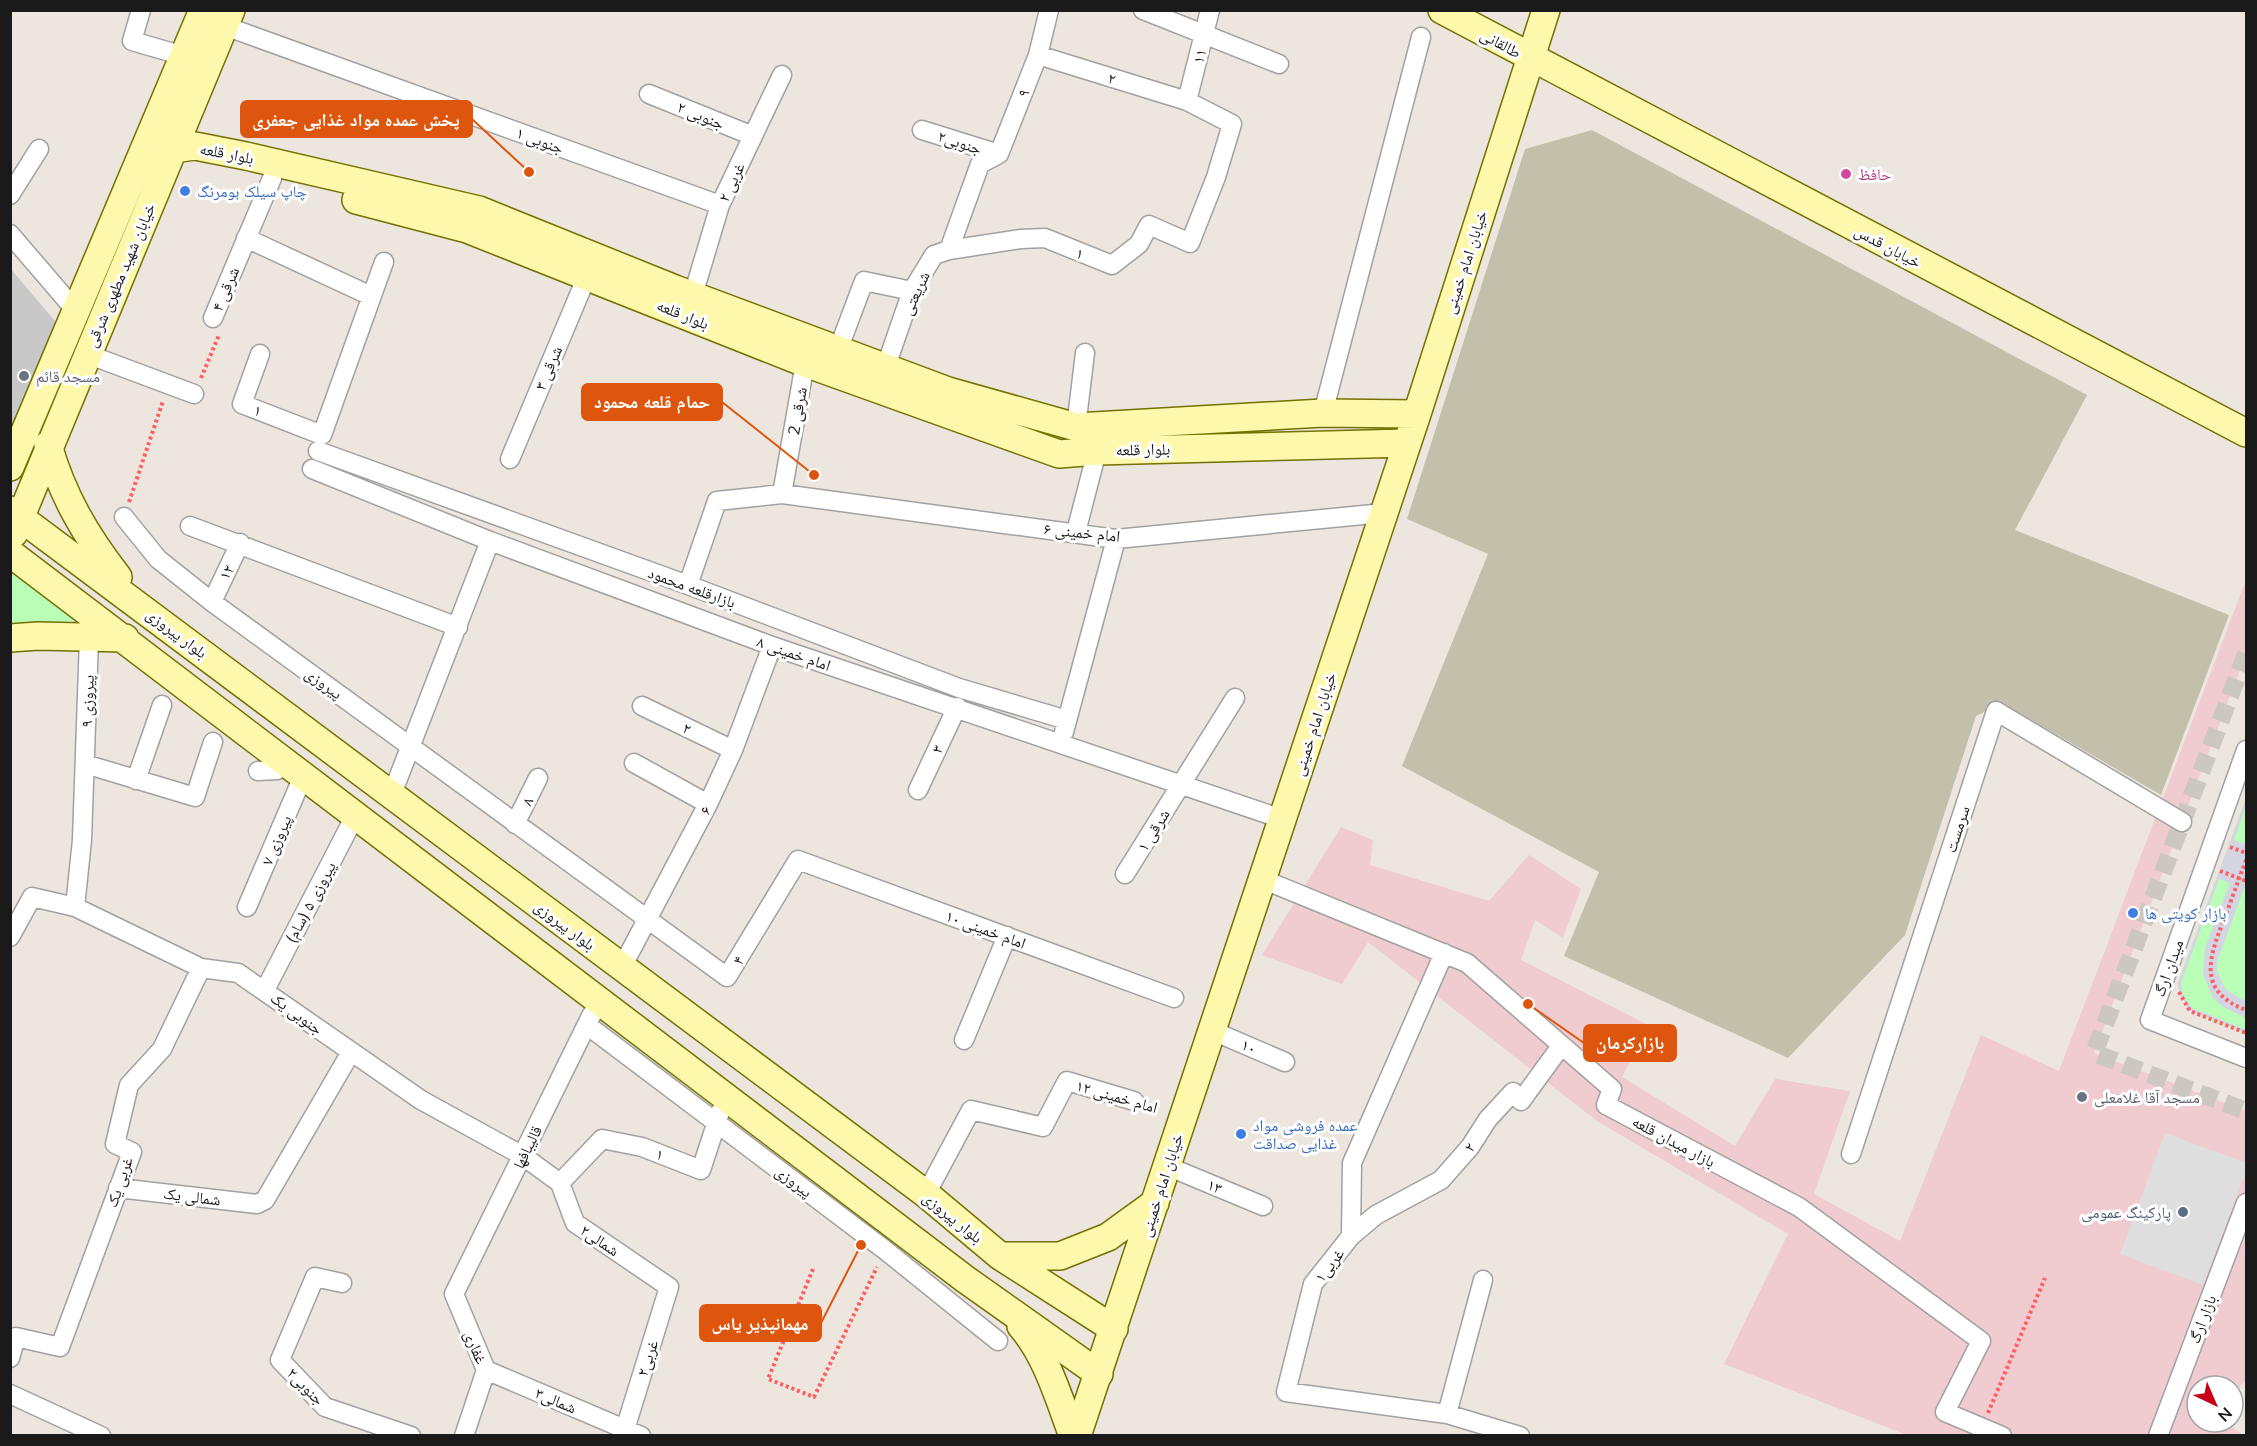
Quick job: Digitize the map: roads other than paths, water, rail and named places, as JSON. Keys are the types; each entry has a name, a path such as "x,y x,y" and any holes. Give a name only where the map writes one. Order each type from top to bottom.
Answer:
{"main road":[{"name":"خیابان شهید مطهری شرقی","path":"14,522 27,442 76,311 203,10"},
{"name":"طالقانی","path":"1442,10 1529,58"},
{"name":"خیابان امام خمینی","path":"1075,1436 1099,1374 1417,414 1546,10"},
{"name":"خیابان شهید مطهری شرقی","path":"10,467 87,354 228,18"},
{"name":"خیابان قدس","path":"1529,58 2247,433"},
{"name":"بلوار قلعه","path":"173,149 195,146 246,156 479,210 693,295 948,391 1076,427 1323,413 1417,414"},
{"name":"بلوار قلعه","path":"173,149 188,163 272,178 467,229 805,363 1059,454 1407,443"},
{"path":"27,442 55,471 70,505 93,546 145,609 130,642"},
{"name":"بلوار پیروزی","path":"14,522 145,609 926,1194 995,1252 1114,1329"},
{"path":"10,553 356,814 965,1280 1099,1374"},
{"path":"10,638 89,638 130,642"},
{"path":"965,1280 995,1252 1060,1256 1108,1237 1155,1203"},
{"path":"1009,1311 1032,1338 1075,1436"}],"street":[{"path":"141,10 132,42 184,56"},
{"name":"۹","path":"999,154 1038,55 1049,10"},
{"path":"1143,10 1279,64"},
{"name":"۱۱","path":"1187,101 1210,10"},
{"name":"۱ جنوبی","path":"228,18 720,205"},
{"path":"1323,413 1421,37"},
{"name":"۲","path":"1038,55 1187,101 1232,124 1216,177 1190,243"},
{"name":"۲ غربی","path":"693,295 720,205 782,75"},
{"name":"۲ جنوبی","path":"649,94 753,136"},
{"name":"جنوبی۲","path":"922,130 999,154"},
{"path":"10,195 39,149"},
{"path":"949,250 980,164 999,154"},
{"name":"شرقی ۴","path":"213,318 272,178"},
{"name":"۱","path":"949,250 1021,239 1045,238 1112,265 1139,244 1149,225 1190,243"},
{"path":"10,234 76,311"},
{"path":"246,238 371,296"},
{"name":"شریعتی","path":"886,366 912,291 934,255 949,250"},
{"path":"318,452 384,262"},
{"name":"۳ شرقی","path":"510,459 587,276"},
{"path":"838,350 864,280 912,291"},
{"path":"1076,427 1085,353"},
{"path":"87,354 194,394"},
{"name":"۱","path":"260,354 242,404 318,452"},
{"name":"2 شرقی","path":"782,495 805,363"},
{"path":"1076,532 1097,451"},
{"name":"امام خمینی ۸","path":"318,452 490,541 772,646 1061,742 1282,819"},
{"name":"بازارقلعه محمود","path":"318,452 688,585 959,688 1067,720"},
{"name":"امام خمینی ۶","path":"688,585 717,501 782,495 1116,539 1384,513"},
{"name":"پیروزی","path":"124,517 158,559 212,602 649,920"},
{"path":"190,526 458,627"},
{"path":"1061,742 1116,539"},
{"path":"392,795 490,541"},
{"name":"۱۲","path":"212,602 240,543"},
{"name":"پیروزی ۹","path":"86,764 89,638"},
{"name":"۶","path":"622,967 649,920 708,804 733,750 772,646"},
{"name":"۱ شرقی","path":"1125,874 1235,698"},
{"path":"136,780 162,705"},
{"name":"۲","path":"642,706 733,750"},
{"name":"۳","path":"918,790 957,707"},
{"name":"سرمست","path":"1851,1154 1996,711 2182,822"},
{"path":"75,907 82,840 86,764 195,797 213,742"},
{"name":"میدان ارگ","path":"2247,750 2150,1020 2247,1058"},
{"path":"634,763 708,804"},
{"path":"258,771 294,767"},
{"name":"پیروزی ۷","path":"248,907 294,767"},
{"name":"۸","path":"515,824 538,778"},
{"name":"پیروزی ۵ (سام)","path":"265,990 356,814"},
{"name":"۴","path":"649,920 727,977 798,860"},
{"name":"امام خمینی ۱۰","path":"798,860 1174,998"},
{"name":"بازار میدان قلعه","path":"1262,879 1467,963 1612,1089 1606,1105 1799,1207 1981,1341 1945,1412 2002,1436"},
{"name":"جنوبی یک","path":"10,937 32,897 75,907 201,968 238,973 421,1100 523,1155"},
{"path":"964,1040 1006,936"},
{"name":"غربی۱","path":"1444,953 1352,1163 1351,1236 1313,1284 1286,1392 1447,1414 1520,1436"},
{"name":"غربی یک","path":"10,1358 16,1337 60,1347 132,1152 115,1144 129,1085 162,1049 201,968"},
{"name":"قالیبافها","path":"454,1294 598,999"},
{"name":"پیروزی","path":"587,1025 885,1250 998,1341"},
{"name":"۱۰","path":"1213,1031 1285,1062"},
{"name":"۲","path":"1351,1236 1376,1215 1441,1180 1470,1148 1488,1119 1513,1092 1521,1101 1561,1046"},
{"name":"شمالی یک","path":"118,1188 257,1204 265,1200 351,1052"},
{"name":"امام خمینی ۱۲","path":"926,1194 971,1110 1043,1127 1067,1081 1134,1101"},
{"name":"۱","path":"560,1183 603,1139 642,1147 701,1170 716,1122 727,1097"},
{"path":"523,1155 560,1183"},
{"name":"۱۳","path":"1167,1166 1263,1206"},
{"name":"شمالی۲","path":"560,1183 575,1224 669,1287"},
{"name":"بازار ارگ","path":"2158,1436 2247,1203"},
{"name":"جنوبی۲","path":"342,1283 315,1277 280,1360 325,1407 376,1431 411,1436"},
{"path":"1447,1414 1483,1281"},
{"name":"غربی۲","path":"630,1434 669,1287"},
{"name":"غفاری","path":"454,1294 486,1370 464,1436"},
{"name":"شمالی۳","path":"486,1370 630,1434"},
{"path":"10,1394 101,1436"}],"tunnel":[{"path":"2246,654 2094,1053 2246,1111"}],"place":[{"name":"پخش عمده مواد غذایی جعفری","path":"529,172"},
{"name":"حافظ","path":"1846,174"},
{"name":"چاپ سیلک بومرنگ","path":"185,191"},
{"name":"مسجد قائم","path":"24,376"},
{"name":"حمام قلعه محمود","path":"814,475"},
{"name":"بازار کویتی ها","path":"2133,913"},
{"name":"بازارکرمان","path":"1528,1004"},
{"name":"مسجد آقا غلامعلی","path":"2082,1097"},
{"name":"عمده فروشی مواد غذایی صداقت","path":"1241,1134"},
{"name":"پارکینگ عمومی","path":"2183,1212"},
{"name":"مهمانپذیر یاس","path":"861,1245"}]}
